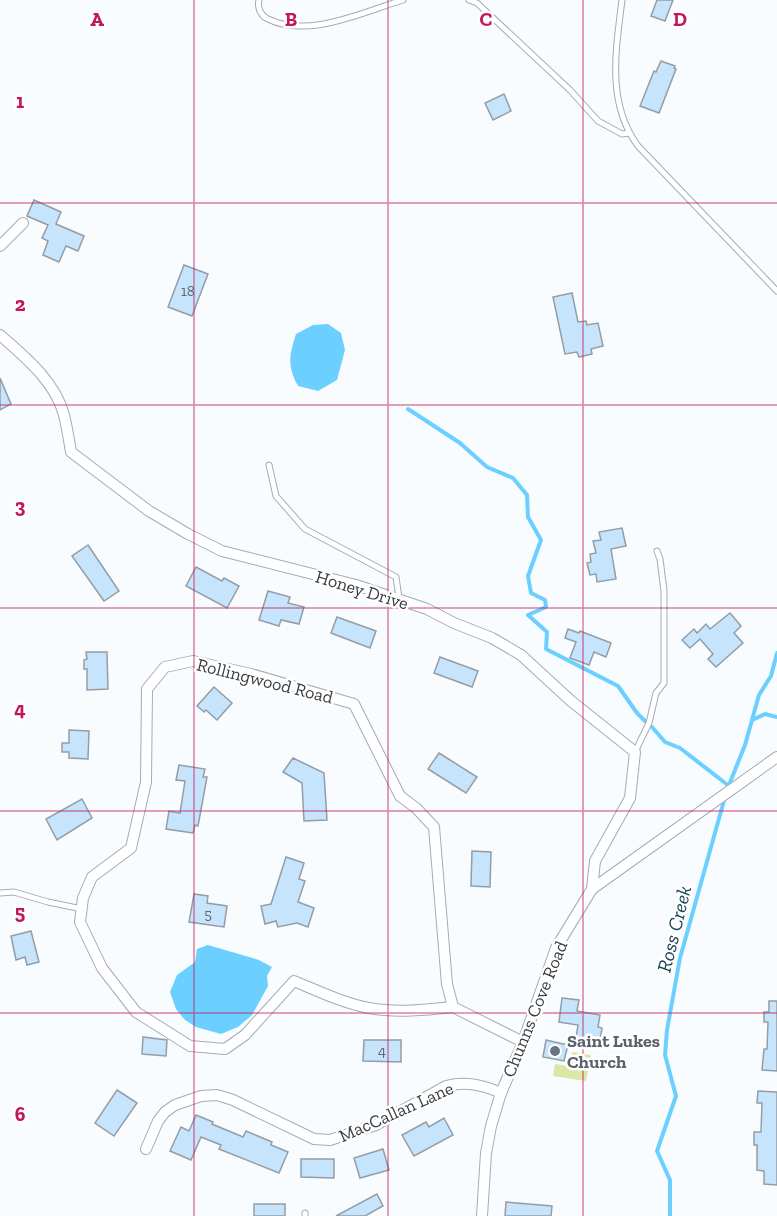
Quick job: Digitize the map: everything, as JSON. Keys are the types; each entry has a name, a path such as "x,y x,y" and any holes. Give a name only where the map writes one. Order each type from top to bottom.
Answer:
{"street":[{"path":"0,246 24,223"},
{"name":"Honey Drive","path":"0,334 26,357 51,386 64,413 71,452 149,511 222,551 356,585 427,609 454,624 492,638 521,655 571,700 635,752"},
{"name":"Rollingwood Road","path":"193,661 251,674 354,704 399,796 416,808 434,827 447,984 453,1008 412,1011 370,1008 335,998 294,981 245,1035 225,1049 190,1046 136,1012 102,968 80,922 82,909 83,898 92,877 131,848 146,782 147,688 165,667 193,661"},
{"path":"592,890 595,861 630,798 635,752"},
{"name":"Chunns Cove Road","path":"482,1216 486,1153 501,1093 523,1042 556,948 592,890 777,757"},
{"path":"453,1008 523,1042"},
{"name":"MacCallan Lane","path":"146,1149 158,1121 165,1112 175,1105 201,1096 217,1095 232,1100 314,1139 330,1140 376,1125 446,1086 456,1083 480,1084 501,1093"}],"lane":[{"path":"259,0 258,6 264,17 279,24 301,26 330,22 403,0"},
{"path":"469,0 477,3 495,19 570,90 598,121 622,134 629,133"},
{"path":"622,0 615,78 617,100 629,133 638,146 679,190 777,291"},
{"path":"269,465 276,496 305,528 396,577 399,600"},
{"path":"635,752 649,723 656,693 664,683 664,591 657,551"},
{"path":"0,893 14,892 82,909"}],"green space":[{"path":"572,1052 591,1055 586,1081 553,1076 555,1064 569,1066"}],"water":[{"path":"328,324 341,333 345,350 337,380 318,391 298,386 290,361 296,334 313,325"},
{"path":"208,945 259,960 272,967 267,976 268,986 252,1015 238,1027 221,1034 196,1027 185,1020 176,1009 170,992 177,975 195,962 197,949"}],"building":[{"path":"657,0 673,0 665,21 651,16"},
{"path":"661,61 675,66 676,69 659,113 640,106 654,71 656,72"},
{"path":"504,94 511,111 493,120 485,103"},
{"path":"34,200 61,212 56,224 84,236 78,251 66,246 59,262 43,255 48,241 42,238 48,225 27,216"},
{"path":"184,265 208,274 192,316 168,307"},
{"path":"572,293 578,322 586,321 587,325 598,323 603,346 591,349 592,354 579,357 577,352 565,354 553,297"},
{"path":"0,378 11,404 0,410"},
{"path":"622,528 626,546 611,549 616,579 597,582 596,574 590,575 587,563 591,562 590,554 596,553 593,541 601,540 599,532"},
{"path":"88,545 119,591 104,601 72,556"},
{"path":"196,567 222,581 224,578 239,586 227,608 186,586"},
{"path":"268,591 290,597 288,603 304,607 299,624 281,620 279,626 259,620"},
{"path":"730,613 741,626 734,633 743,643 716,667 708,659 713,654 700,639 690,648 682,640 694,629 697,633 706,624 710,629"},
{"path":"337,617 376,631 370,648 331,633"},
{"path":"568,629 579,633 580,631 611,643 606,657 594,652 589,665 570,658 576,642 565,638"},
{"path":"86,652 107,652 108,689 87,690 87,669 84,669 84,660 87,659"},
{"path":"440,657 478,671 472,687 434,673"},
{"path":"214,687 232,703 217,720 206,710 204,712 197,706"},
{"path":"69,730 89,731 88,759 69,758 69,752 62,752 62,743 69,743"},
{"path":"439,753 477,777 466,793 428,769"},
{"path":"293,758 324,773 327,820 304,821 302,783 283,772"},
{"path":"179,765 205,769 203,777 207,777 198,826 195,825 193,833 166,829 169,811 180,813 185,781 176,780"},
{"path":"82,799 92,818 57,840 46,819"},
{"path":"472,851 491,852 490,887 471,886"},
{"path":"286,857 304,863 299,879 305,881 298,902 314,908 308,927 297,923 278,927 276,921 265,924 261,906 271,904"},
{"path":"194,894 208,896 207,903 227,906 224,927 189,922"},
{"path":"31,931 39,962 27,965 25,957 16,960 11,936"},
{"path":"562,998 579,1000 577,1011 600,1015 598,1027 602,1028 599,1047 575,1044 578,1025 559,1022"},
{"path":"769,1001 777,1001 777,1071 762,1070 764,1049 767,1049 768,1022 764,1022 764,1012 769,1012"},
{"path":"143,1037 167,1040 166,1056 142,1054"},
{"path":"364,1040 401,1040 401,1062 363,1061"},
{"name":"Saint Lukes Church","path":"546,1040 568,1045 564,1061 543,1057"},
{"path":"117,1090 137,1103 114,1136 95,1123"},
{"path":"758,1091 777,1092 777,1185 764,1184 764,1171 757,1170 757,1145 754,1145 754,1132 761,1132 762,1103 757,1103"},
{"path":"196,1115 243,1137 246,1131 288,1152 279,1173 219,1149 221,1145 201,1137 191,1160 170,1151 181,1127 189,1131"},
{"path":"444,1118 453,1135 414,1156 402,1135 426,1122 429,1127"},
{"path":"383,1149 389,1170 360,1178 354,1158"},
{"path":"301,1159 334,1159 334,1178 301,1177"},
{"path":"377,1194 383,1206 365,1216 336,1216"},
{"path":"506,1202 552,1206 551,1216 505,1216"},
{"path":"254,1204 285,1204 285,1216 254,1216"}],"waterway":[{"path":"408,409 460,443 487,467 513,478 527,495 528,517 541,540 528,576 531,593 545,600 546,607 528,615 547,632 546,649 618,686 645,721"},
{"name":"Ross Creek","path":"727,790 745,745 759,695 771,676 777,653"},
{"path":"752,720 765,714 777,717"},
{"path":"652,727 665,742 680,748 729,786"},
{"name":"Ross Creek","path":"670,1216 670,1180 657,1151 676,1096 665,1055 667,1030 680,958 725,797"}],"place":[{"name":"Saint Lukes Church","path":"555,1051"}]}
